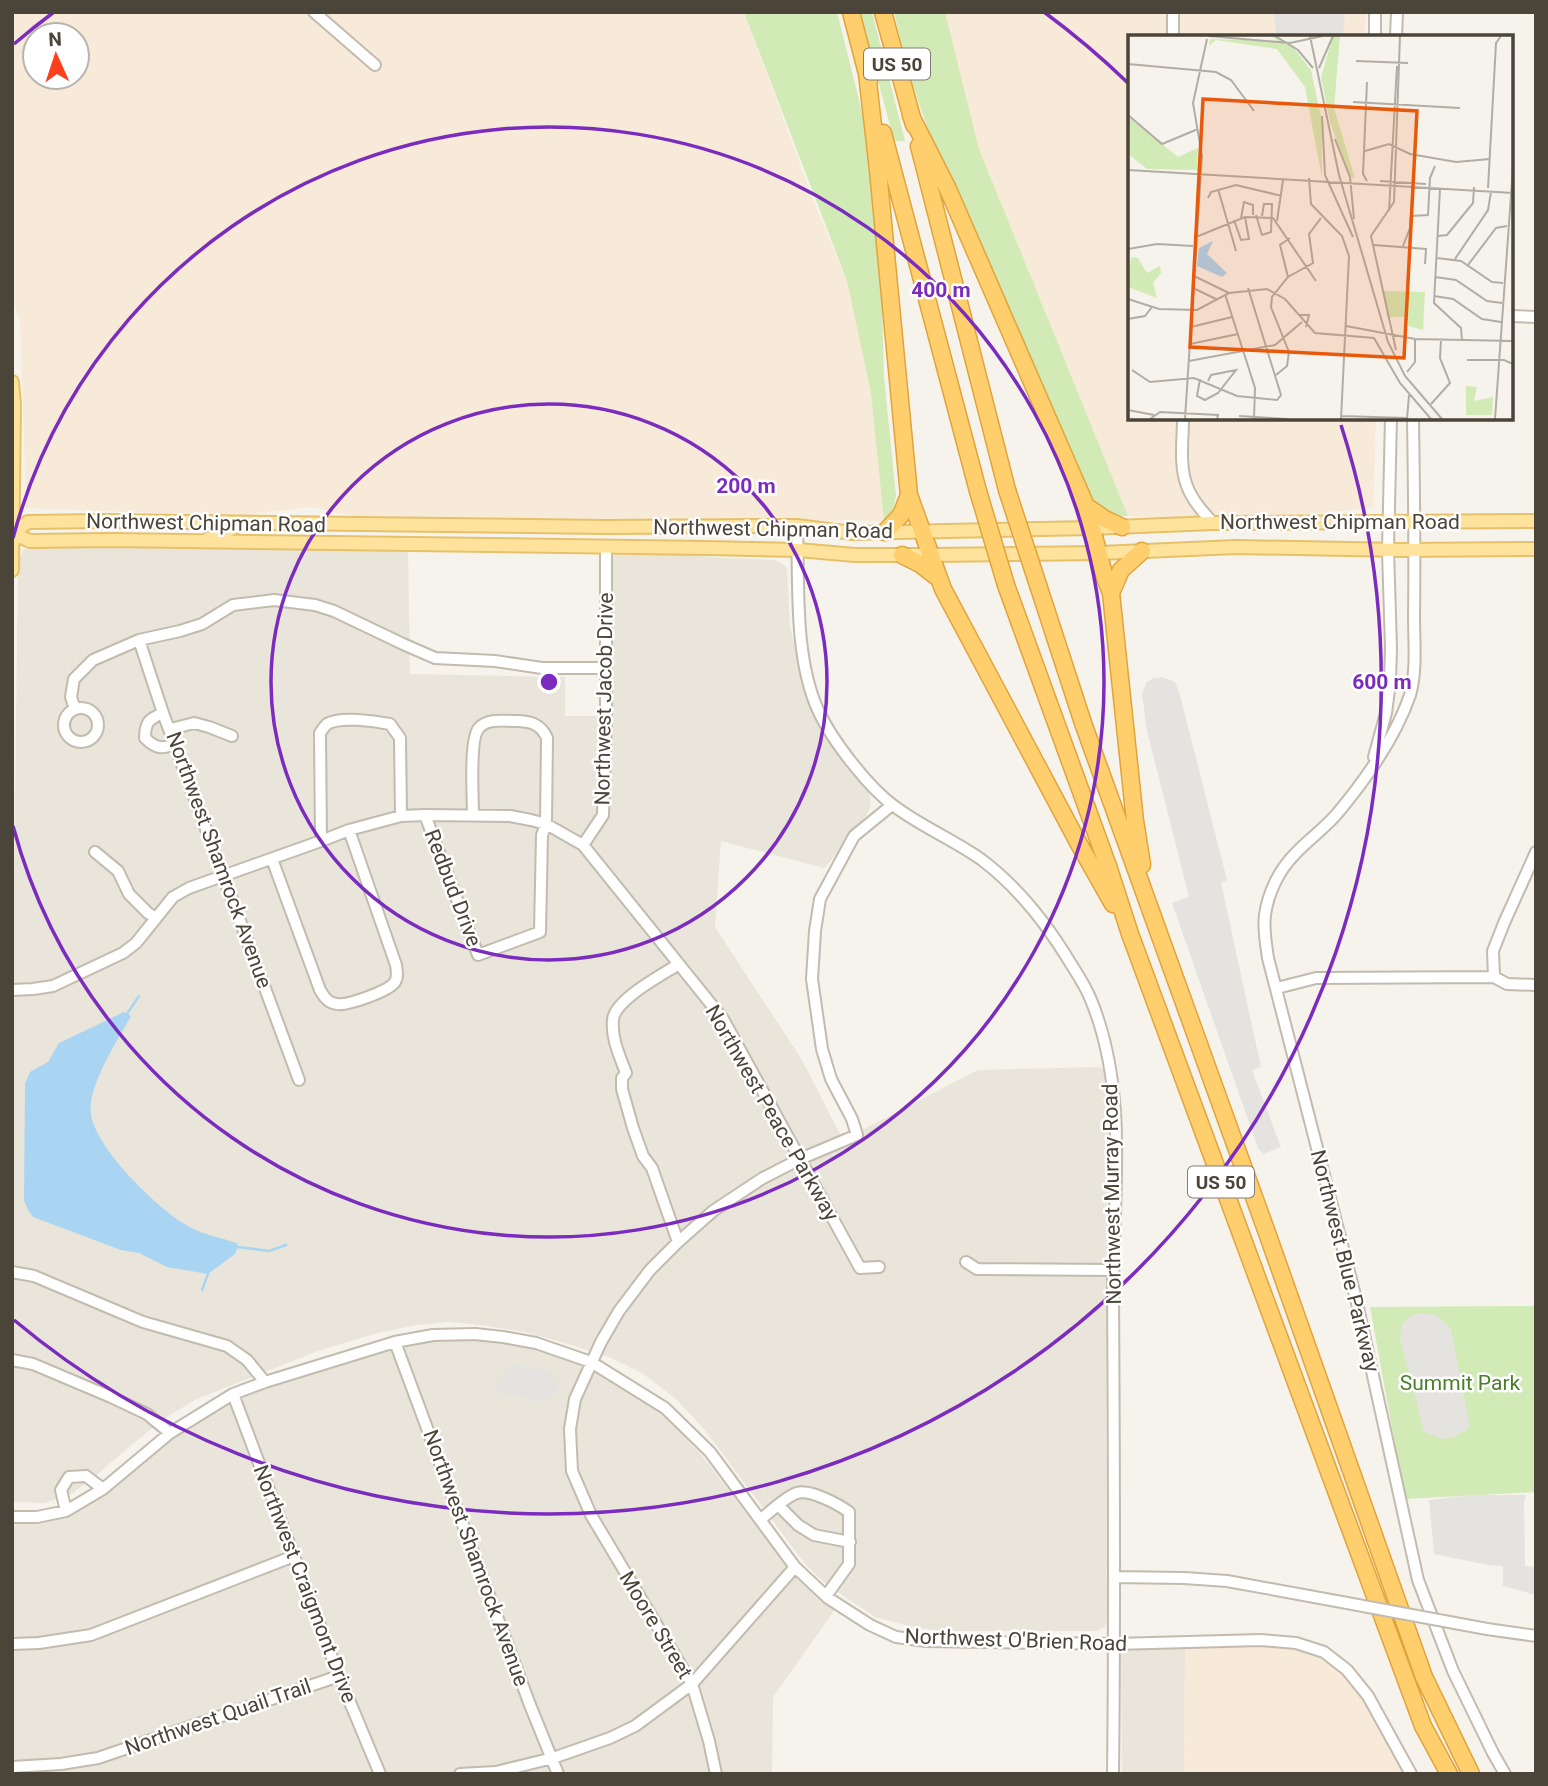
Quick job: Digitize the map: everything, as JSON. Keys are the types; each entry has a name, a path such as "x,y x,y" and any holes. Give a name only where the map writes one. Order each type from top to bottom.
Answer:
{"highway":[{"name":"US 50","path":"852,12 931,321 1006,585 1130,934 1423,1726 1449,1774"},
{"name":"US 50","path":"883,12 1007,490 1083,723 1424,1677 1471,1774"},
{"path":"867,73 909,495 943,589 1130,934"},
{"path":"911,116 947,187 1086,506 1111,593 1135,821 1147,900"},
{"path":"885,532 901,515 909,495"},
{"path":"1086,506 1122,527"},
{"path":"1111,593 1121,570 1142,551"},
{"path":"902,555 920,564 939,579"}],"main road":[{"path":"12,382 12,570"},
{"name":"Northwest Chipman Road","path":"1536,521 1213,523 853,533 797,526 28,522 13,533 30,541 797,550 856,555 1100,553 1236,547 1536,549"},
{"path":"204,541 219,533 228,532 242,523"},
{"path":"606,547 615,537 640,527"}],"street":[{"path":"314,12 375,65"},
{"path":"1172,12 1173,35"},
{"path":"1375,35 1376,12"},
{"path":"1396,35 1397,12"},
{"path":"1513,316 1536,317"},
{"path":"1183,420 1183,474 1187,488 1213,523"},
{"name":"Northwest Blue Parkway","path":"1371,768 1386,713 1390,682 1388,522 1391,420"},
{"name":"Northwest Blue Parkway","path":"1413,420 1415,550 1411,691 1398,722 1371,768 1340,811 1293,856 1276,879 1265,917 1268,958 1356,1297 1418,1580 1453,1671 1505,1774"},
{"name":"Northwest Murray Road","path":"797,526 801,641 807,677 818,711 853,765 892,805 980,858 1012,884 1050,930 1090,996 1102,1029 1115,1107 1113,1774"},
{"name":"Northwest Jacob Drive","path":"583,845 603,815 606,547"},
{"path":"75,709 71,697 74,679 93,660 139,640 202,624 233,605 274,600 315,605 334,611 435,658 495,661 542,668 606,668"},
{"name":"Northwest Shamrock Avenue","path":"139,640 163,713 299,1080"},
{"path":"163,713 149,721 145,728 145,738 153,747 163,749 176,744"},
{"path":"321,841 320,733 326,725 336,721 374,721 390,724 400,738 401,816"},
{"path":"472,815 474,734 482,725 494,721 527,721 540,727 547,738 546,824"},
{"path":"171,729 194,723 232,736"},
{"name":"Moore Street","path":"716,1774 692,1684 591,1515 572,1471 570,1429 575,1399 620,1311 650,1270 678,1242 713,1211 763,1178 857,1135 852,1119 831,1079 822,1049 812,979 815,931 820,898 854,836 892,805"},
{"name":"Northwest Peace Parkway","path":"12,990 52,986 123,953 135,943 173,897 189,888 349,830 401,816 425,815 510,816 546,824 583,845 723,1019 860,1268 879,1267"},
{"name":"Redbud Drive","path":"425,815 478,956 540,932 542,835 546,824"},
{"path":"272,859 325,998 337,1005 346,1004 388,989 397,974 396,965 349,830"},
{"path":"95,852 118,871 129,894 156,918"},
{"path":"1494,976 1493,951 1536,852"},
{"path":"678,1242 652,1168 643,1156 622,1089 622,1078 626,1073 616,1048 612,1021 615,1010 628,998 679,964"},
{"path":"1277,988 1316,978 1494,976 1507,984 1536,985"},
{"path":"966,1262 977,1269 1113,1270"},
{"path":"12,1272 34,1276 143,1322 227,1346 247,1360 265,1382"},
{"name":"Northwest O'Brien Road","path":"12,1517 37,1517 66,1511 103,1489 170,1433 233,1394 265,1382 395,1342 433,1335 503,1336 536,1343 592,1362 665,1408 710,1452 795,1567 826,1596 870,1625 896,1637 926,1641 1115,1643 1261,1640 1296,1643 1324,1652 1347,1670 1368,1696 1411,1774"},
{"name":"Northwest Shamrock Avenue","path":"395,1342 558,1774"},
{"path":"12,1360 33,1364 148,1414 170,1433"},
{"name":"Northwest Craigmont Drive","path":"233,1394 339,1675 380,1774"},
{"path":"66,1511 61,1490 69,1477 86,1476 103,1489"},
{"path":"760,1520 797,1493 807,1493 834,1502 849,1512 849,1564 826,1596"},
{"path":"778,1505 798,1525 814,1535 850,1542"},
{"path":"12,1644 91,1635 294,1556"},
{"path":"460,1774 496,1772 553,1758 635,1726 692,1684 795,1567"},
{"path":"1114,1577 1227,1581 1536,1636"},
{"name":"Northwest Quail Trail","path":"12,1767 61,1764 98,1758 339,1675"}],"shaded area":[{"path":"12,12 744,12 815,205 847,281 871,393 884,521 361,518 311,507 233,516 26,508 20,322 12,298"},
{"path":"945,12 1366,12 1365,35 1128,35 1128,420 1376,420 1373,508 1219,523 1128,516 979,149"},
{"path":"1273,12 1345,12 1343,35 1277,35"},
{"path":"34,546 408,550 410,674 565,677 565,716 603,716 611,554 775,560 787,568 790,626 815,713 867,787 871,806 824,868 721,841 715,927 802,1060 843,1140 978,1070 1100,1067 1104,1071 1109,1116 1105,1627 1096,1631 940,1631 875,1617 826,1584 805,1564 704,1429 676,1399 642,1373 609,1357 568,1344 529,1333 488,1326 450,1322 416,1325 318,1351 197,1399 168,1416 70,1495 44,1503 12,1502 12,1033 18,562 24,549"},
{"path":"1162,677 1175,682 1180,695 1227,880 1221,883 1261,1067 1252,1070 1281,1147 1264,1154 1258,1148 1172,903 1189,897 1147,731 1142,694 1146,683 1153,678"},
{"path":"1420,1313 1436,1315 1451,1329 1470,1427 1454,1437 1442,1439 1424,1432 1400,1338 1402,1324 1410,1316"},
{"path":"469,1336 551,1348 639,1393 664,1415 703,1457 794,1574 817,1596 836,1608 773,1697 772,1774 12,1774 12,1525 83,1500 202,1411 321,1365 388,1343"},
{"path":"513,1364 554,1372 553,1378 559,1380 556,1397 548,1396 547,1403 496,1392 498,1378 507,1369 512,1370"},
{"path":"1473,1495 1526,1495 1525,1566 1536,1567 1536,1595 1503,1586 1503,1566 1434,1554 1429,1500"},
{"path":"1185,1642 1184,1774 1122,1774 1121,1651 1124,1645"},
{"path":"1185,1642 1283,1643 1312,1648 1333,1662 1363,1695 1408,1774 1184,1774"}],"green space":[{"path":"744,12 837,12 863,116 881,265 884,377 896,496 893,510 884,521 871,393 847,281"},
{"path":"860,12 872,12 905,141 894,141"},
{"path":"894,12 945,12 979,149 1128,516 1110,516 1093,503 933,144 908,71"},
{"name":"Summit Park","path":"1536,1306 1536,1492 1405,1499 1370,1307"}],"water":[{"path":"124,1012 131,1016 98,1077 94,1090 91,1114 95,1128 115,1160 159,1205 192,1228 237,1243 235,1254 208,1274 167,1267 139,1253 121,1250 33,1217 24,1200 25,1084 30,1072 48,1062 59,1043"}],"waterway":[{"path":"127,1014 139,996"},
{"path":"238,1247 269,1251 286,1245"},
{"path":"202,1290 208,1274"}]}
